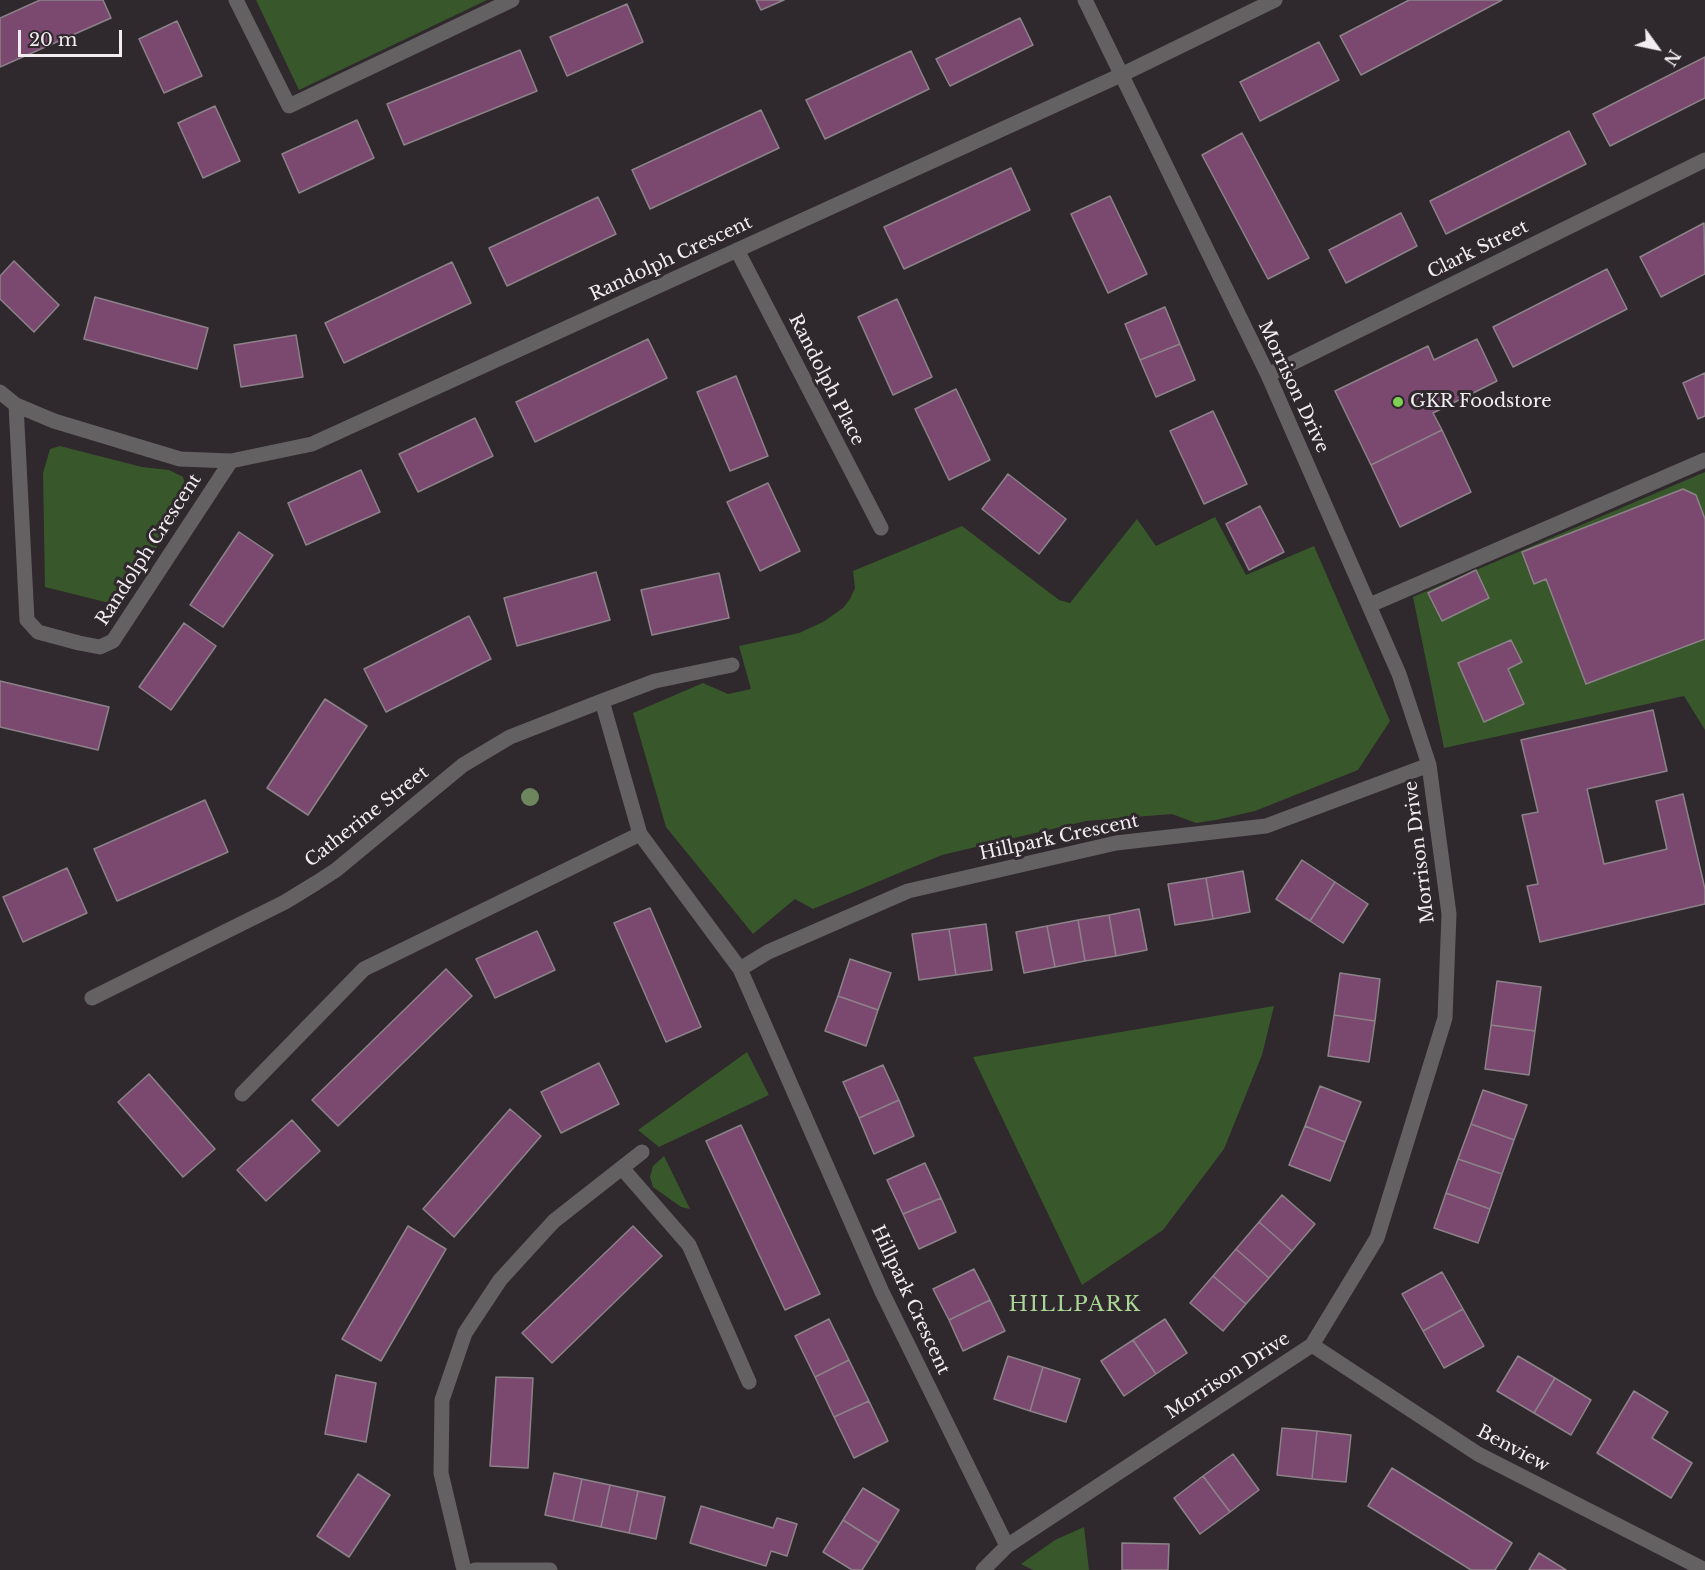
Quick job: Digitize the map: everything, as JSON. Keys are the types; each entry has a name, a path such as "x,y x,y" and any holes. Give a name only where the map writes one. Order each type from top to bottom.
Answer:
{"street":[{"path":"236,0 289,106 512,0"},
{"name":"Morrison Drive","path":"982,1570 1006,1546 1312,1346 1377,1238 1445,1018 1449,914 1429,765 1399,674 1268,375 1085,0"},
{"name":"Randolph Crescent","path":"0,392 16,405 54,421 180,459 231,461 312,444 1121,75 1275,0"},
{"name":"Clark Street","path":"1268,375 1705,160"},
{"name":"Randolph Place","path":"737,250 881,528"},
{"name":"Randolph Crescent","path":"16,405 27,620 38,632 79,643 100,647 113,641 231,461"},
{"path":"1370,605 1705,460"},
{"path":"242,1094 364,969 640,834 602,701 655,681 732,665"},
{"name":"Catherine Street","path":"92,998 266,912 308,888 345,863 463,765 510,737 602,701"},
{"name":"Hillpark Crescent","path":"740,969 768,952 908,891 1116,843 1266,826 1429,765"},
{"name":"Hillpark Crescent","path":"640,834 740,969 882,1292 1006,1546"},
{"path":"464,1570 441,1473 442,1400 465,1333 500,1280 555,1221 642,1152"},
{"path":"622,1168 689,1245 749,1382"},
{"name":"Benview","path":"1312,1346 1478,1454 1705,1570"},
{"path":"476,1570 549,1570"}],"green space":[{"path":"256,0 487,0 299,90"},
{"path":"60,446 142,467 169,470 183,477 189,494 121,606 45,587 43,473 50,449"},
{"path":"1705,472 1705,730 1684,696 1444,748 1413,597"},
{"path":"1215,517 1246,575 1314,546 1390,721 1358,770 1255,811 1216,820 1196,823 1172,814 1086,821 942,855 813,909 795,899 753,934 666,827 633,713 703,683 728,694 751,689 739,646 799,633 823,622 843,608 850,599 855,588 853,571 962,526 1059,600 1070,603 1137,519 1156,546"},
{"path":"1274,1006 1262,1055 1224,1149 1163,1230 1082,1285 973,1057"},
{"path":"747,1052 769,1095 659,1147 638,1130"},
{"path":"664,1156 690,1209 681,1207 653,1187 650,1177 653,1166"},
{"path":"1084,1527 1089,1570 1033,1570 1021,1564 1055,1540"}],"building":[{"path":"40,0 103,0 111,18 0,67 0,18"},
{"path":"756,0 784,0 761,10"},
{"path":"1409,0 1502,0 1361,75 1340,36"},
{"path":"627,4 643,42 567,76 550,37"},
{"path":"1020,18 1033,45 950,86 936,59"},
{"path":"177,21 202,76 164,93 139,39"},
{"path":"1319,42 1339,80 1260,121 1240,82"},
{"path":"520,50 537,91 404,145 387,104"},
{"path":"911,51 929,89 825,139 806,100"},
{"path":"1705,57 1705,98 1610,146 1593,114"},
{"path":"215,106 240,161 203,178 178,123"},
{"path":"761,110 779,148 650,209 632,170"},
{"path":"357,120 374,158 299,193 282,154"},
{"path":"1569,131 1586,164 1446,234 1430,201"},
{"path":"1242,133 1309,258 1268,279 1202,155"},
{"path":"1011,168 1030,210 904,269 884,227"},
{"path":"1110,196 1147,274 1108,293 1071,214"},
{"path":"598,197 616,234 507,286 489,248"},
{"path":"1401,213 1417,246 1346,283 1329,250"},
{"path":"1704,223 1705,274 1661,297 1640,257"},
{"path":"14,261 59,305 34,332 0,299 0,276"},
{"path":"452,262 471,303 344,363 325,323"},
{"path":"1607,269 1627,309 1513,367 1493,327"},
{"path":"95,297 208,328 197,369 84,339"},
{"path":"897,299 932,377 893,395 858,317"},
{"path":"1165,307 1180,344 1140,360 1125,324"},
{"path":"296,335 303,377 241,387 234,345"},
{"path":"648,339 667,378 535,442 516,402"},
{"name":"GKR Foodstore","path":"1477,339 1497,381 1433,413 1442,430 1371,465 1335,391 1428,346 1434,360"},
{"path":"1180,344 1195,380 1156,397 1140,360"},
{"path":"1705,373 1705,416 1698,419 1683,383"},
{"path":"736,376 768,456 730,471 697,392"},
{"path":"956,389 990,460 949,480 915,409"},
{"path":"1213,411 1247,484 1204,504 1170,431"},
{"path":"475,418 493,456 418,492 399,454"},
{"path":"1442,430 1471,492 1400,527 1371,465"},
{"path":"361,470 380,512 306,545 288,503"},
{"path":"1008,474 1066,519 1039,554 982,509"},
{"path":"768,483 800,551 760,571 727,502"},
{"path":"1683,489 1696,495 1705,519 1705,639 1586,684 1546,579 1534,584 1522,552"},
{"path":"1260,506 1284,552 1249,570 1226,524"},
{"path":"239,532 273,555 223,627 190,605"},
{"path":"1476,570 1489,598 1442,621 1428,593"},
{"path":"596,572 610,620 517,646 504,598"},
{"path":"719,573 729,618 652,635 641,590"},
{"path":"469,616 491,659 386,712 364,669"},
{"path":"184,623 216,646 171,710 139,687"},
{"path":"1511,640 1522,662 1508,669 1524,704 1484,722 1458,663"},
{"path":"0,681 109,707 98,750 0,727"},
{"path":"325,699 367,726 308,815 267,788"},
{"path":"1653,710 1667,771 1587,789 1604,864 1667,849 1656,801 1683,794 1705,889 1705,904 1540,942 1527,886 1538,884 1522,815 1538,812 1521,740"},
{"path":"205,800 228,852 117,901 94,849"},
{"path":"1302,860 1335,882 1310,921 1276,899"},
{"path":"67,868 87,913 23,942 3,897"},
{"path":"1243,871 1250,912 1213,919 1206,878"},
{"path":"1206,878 1213,919 1175,925 1168,884"},
{"path":"1335,882 1368,904 1343,943 1310,921"},
{"path":"650,908 701,1027 666,1042 614,923"},
{"path":"1139,909 1147,950 1116,956 1109,915"},
{"path":"1109,915 1116,956 1085,961 1078,920"},
{"path":"1078,920 1085,961 1055,967 1047,926"},
{"path":"986,924 992,970 956,975 949,929"},
{"path":"1047,926 1055,967 1024,973 1016,932"},
{"path":"949,929 956,975 919,980 912,934"},
{"path":"537,931 555,970 495,998 476,959"},
{"path":"850,959 891,973 878,1010 838,996"},
{"path":"446,969 472,996 338,1126 312,1100"},
{"path":"1340,973 1380,979 1375,1021 1334,1015"},
{"path":"1497,981 1541,987 1535,1031 1491,1025"},
{"path":"838,996 878,1010 866,1046 825,1031"},
{"path":"1334,1015 1375,1021 1369,1062 1328,1056"},
{"path":"1491,1025 1535,1031 1529,1075 1485,1069"},
{"path":"599,1063 619,1104 561,1133 541,1092"},
{"path":"883,1065 899,1100 859,1118 843,1082"},
{"path":"149,1074 215,1149 183,1177 118,1102"},
{"path":"1320,1086 1361,1102 1345,1142 1305,1126"},
{"path":"1483,1090 1527,1105 1514,1140 1471,1124"},
{"path":"899,1100 914,1136 874,1154 859,1118"},
{"path":"510,1109 541,1136 454,1237 423,1209"},
{"path":"292,1120 320,1151 266,1201 237,1170"},
{"path":"1471,1124 1514,1140 1502,1174 1458,1159"},
{"path":"741,1125 820,1294 785,1310 706,1141"},
{"path":"1305,1126 1345,1142 1330,1181 1289,1165"},
{"path":"1458,1159 1502,1174 1490,1209 1446,1193"},
{"path":"925,1163 941,1198 903,1214 887,1180"},
{"path":"1446,1193 1490,1209 1478,1243 1434,1228"},
{"path":"1282,1195 1315,1224 1292,1251 1259,1222"},
{"path":"941,1198 956,1232 919,1249 903,1214"},
{"path":"1259,1222 1292,1251 1269,1278 1236,1249"},
{"path":"408,1226 446,1249 381,1361 342,1339"},
{"path":"633,1226 662,1256 552,1363 522,1333"},
{"path":"1236,1249 1269,1278 1246,1304 1213,1276"},
{"path":"974,1269 990,1300 949,1320 933,1289"},
{"path":"1442,1272 1463,1309 1423,1331 1402,1294"},
{"path":"1213,1276 1246,1304 1223,1331 1190,1303"},
{"path":"990,1300 1005,1331 963,1351 949,1320"},
{"path":"1463,1309 1484,1346 1444,1368 1423,1331"},
{"path":"829,1319 849,1360 815,1377 795,1336"},
{"path":"1165,1319 1187,1353 1156,1374 1133,1340"},
{"path":"1133,1340 1156,1374 1124,1396 1101,1361"},
{"path":"1008,1356 1043,1367 1030,1411 994,1399"},
{"path":"1518,1356 1555,1378 1534,1413 1497,1391"},
{"path":"849,1360 869,1401 834,1417 815,1377"},
{"path":"1043,1367 1080,1379 1066,1422 1030,1411"},
{"path":"336,1375 376,1383 366,1442 325,1434"},
{"path":"496,1377 533,1378 528,1468 490,1466"},
{"path":"1555,1378 1591,1400 1571,1435 1534,1413"},
{"path":"1634,1391 1668,1412 1652,1438 1692,1463 1671,1498 1597,1453"},
{"path":"869,1401 888,1441 854,1458 834,1417"},
{"path":"1282,1428 1317,1431 1312,1479 1277,1475"},
{"path":"1317,1431 1351,1435 1346,1482 1312,1479"},
{"path":"1233,1454 1259,1490 1230,1512 1203,1476"},
{"path":"1392,1468 1512,1543 1495,1570 1471,1570 1368,1506"},
{"path":"554,1473 582,1479 573,1521 545,1515"},
{"path":"358,1474 390,1495 349,1557 317,1536"},
{"path":"1203,1476 1230,1512 1200,1534 1174,1498"},
{"path":"582,1479 610,1485 601,1527 573,1521"},
{"path":"610,1485 638,1491 629,1533 601,1527"},
{"path":"863,1488 899,1510 879,1543 843,1520"},
{"path":"638,1491 665,1497 656,1539 629,1533"},
{"path":"701,1506 773,1528 777,1518 797,1524 787,1556 771,1551 766,1566 690,1543"},
{"path":"843,1520 879,1543 862,1570 852,1570 823,1552"},
{"path":"1122,1543 1169,1544 1168,1570 1122,1570"},
{"path":"1539,1553 1566,1570 1529,1570"}],"place":[{"name":"GKR Foodstore","path":"1398,402"}],"district":[{"name":"HILLPARK","path":"1075,1305"}]}
